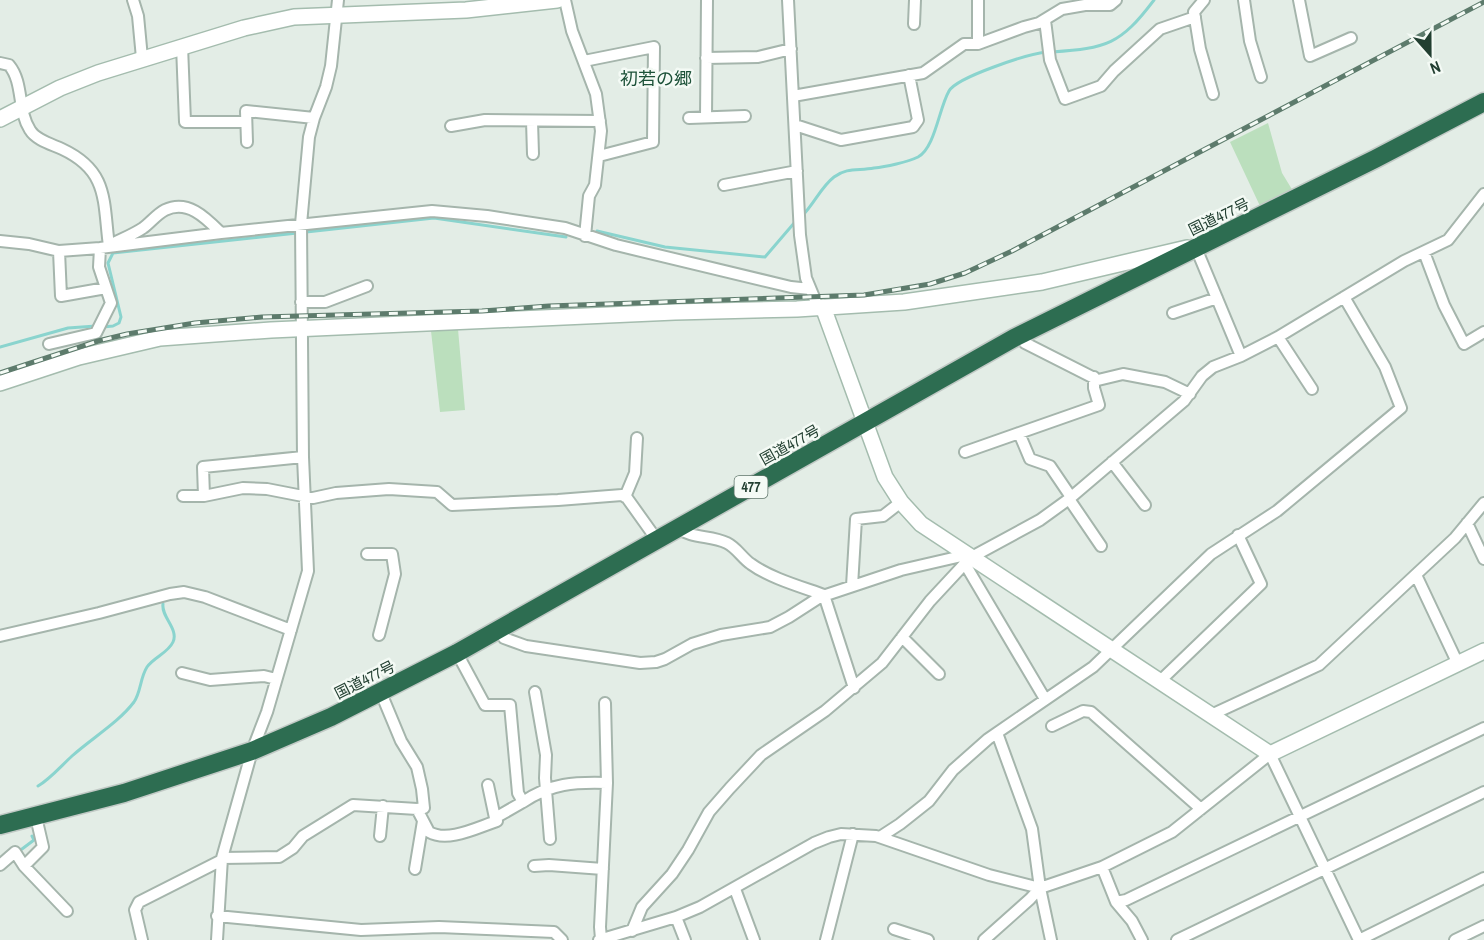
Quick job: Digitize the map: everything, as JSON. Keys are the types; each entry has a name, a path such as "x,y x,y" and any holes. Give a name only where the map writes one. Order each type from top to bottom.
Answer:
{"highway":[{"name":"国道477号","path":"0,825 124,794 252,751 381,693 457,653 1020,334 1375,159 1484,102"}],"street":[{"path":"132,0 138,16 142,58"},
{"path":"0,120 60,88 142,58 244,28 338,7 500,4 557,0"},
{"path":"565,0 572,31 596,94 600,122 596,185 589,196 585,236"},
{"path":"706,117 707,0"},
{"path":"788,0 798,210 803,263 810,289 820,307 885,477 901,502 921,524 967,559 1270,754 1359,940 1484,878"},
{"path":"914,24 915,0"},
{"path":"978,0 978,44"},
{"path":"793,96 923,73 964,44 978,44 1045,20 1062,9 1110,4 1116,0"},
{"path":"1204,0 1194,12 1200,49 1214,94"},
{"path":"1244,0 1250,41 1261,77"},
{"path":"1299,0 1310,56 1351,38"},
{"path":"216,940 222,859 252,751 267,712 308,571 303,457 301,225 309,153 307,149 314,118 331,66 338,7"},
{"path":"1045,20 1050,60 1065,99 1101,86 1114,70 1160,29 1195,16"},
{"path":"182,46 185,122 246,122"},
{"path":"584,61 654,47 653,142 599,156"},
{"path":"706,58 758,57 791,49"},
{"path":"0,63 9,64 16,73 22,108 33,135 79,158 100,182 104,247 99,267 111,303 96,333 49,344"},
{"path":"795,125 841,140 914,127 918,120 909,75"},
{"path":"247,142 246,111 314,118"},
{"path":"689,118 745,116"},
{"path":"451,126 485,120 600,122"},
{"path":"532,121 533,154"},
{"path":"724,185 797,171"},
{"path":"499,629 504,638 526,646 640,663 656,662 701,641 770,627 824,596 852,586 901,570 967,559 1040,520 1070,498 1190,394 1207,372 1278,337 1404,261 1448,240 1484,194"},
{"path":"104,247 142,229 164,210 179,207 196,211 221,233"},
{"path":"0,241 29,244 59,251 432,211 487,216 565,228 585,236 675,261 791,287 810,289"},
{"path":"0,383 79,357 160,339 302,330 904,302 1042,282 1182,248 1196,248 1241,356"},
{"path":"59,251 61,296 106,288"},
{"path":"1424,252 1444,306 1464,344 1484,332"},
{"path":"302,302 325,302 367,286"},
{"path":"880,837 929,801 953,770 997,733 1093,667 1211,554 1277,511 1401,408 1385,367 1344,297"},
{"path":"1173,313 1216,298"},
{"path":"1020,334 1026,343 1098,380 1123,374 1165,382 1190,394"},
{"path":"1278,337 1312,389"},
{"path":"965,452 1099,405 1094,388 1094,377"},
{"path":"1019,433 1030,459 1050,466 1101,546"},
{"path":"625,496 635,473 637,438"},
{"path":"204,496 203,467 303,457"},
{"path":"1112,462 1145,505"},
{"path":"183,496 204,496 243,488 267,489 305,497 389,489 437,492 452,505 622,495 657,540"},
{"path":"852,586 856,519 883,516 901,502"},
{"path":"1211,716 1320,665 1455,538 1484,503"},
{"path":"1467,523 1484,559"},
{"path":"678,528 685,533 728,543 750,564 824,596"},
{"path":"1160,682 1261,584 1238,535"},
{"path":"367,554 392,554 394,564 395,574 379,635"},
{"path":"632,931 642,907 672,874 709,812 730,788 761,755 825,711 882,663 930,601 967,559"},
{"path":"967,559 1045,699"},
{"path":"1416,575 1458,664"},
{"path":"0,636 184,592 205,597 291,630"},
{"path":"824,596 854,688"},
{"path":"902,636 939,674"},
{"path":"984,940 1040,888 1102,867 1172,832 1270,754 1484,651"},
{"path":"457,653 485,705 510,705 518,793 523,802"},
{"path":"182,673 210,680 264,676 276,680"},
{"path":"535,692 546,754 550,839"},
{"path":"142,940 135,910 139,902 222,859 279,857 293,848 303,836 345,808 360,805 424,808 417,767 401,741 381,693"},
{"path":"605,703 607,783 600,940 676,917 735,889 770,867 829,837 853,834 880,837 989,875 1040,888"},
{"path":"1052,726 1083,711 1091,712 1201,810"},
{"path":"1116,902 1126,900 1484,728"},
{"path":"997,733 1032,829 1040,888 1051,940"},
{"path":"495,818 546,788 581,782 607,783"},
{"path":"417,809 429,832 441,836 467,831 497,821 488,785"},
{"path":"1177,940 1484,792"},
{"path":"380,836 383,806"},
{"path":"24,866 43,847 36,817"},
{"path":"414,869 423,821"},
{"path":"826,940 853,834"},
{"path":"0,865 15,852 24,866 67,911"},
{"path":"534,866 603,869"},
{"path":"1102,867 1116,902 1132,921 1142,940"},
{"path":"735,889 754,940"},
{"path":"217,916 361,930 439,927 554,932 562,940"},
{"path":"676,917 685,940"},
{"path":"1455,940 1484,926"},
{"path":"894,929 928,940"}],"green space":[{"path":"1268,123 1282,173 1293,191 1260,206 1230,142"},
{"path":"458,329 465,410 440,412 431,331"}],"waterway":[{"path":"1052,52 1086,49 1111,41 1131,27 1154,0"},
{"path":"802,216 825,186 839,174 896,164 914,159 924,152 933,137 945,98 955,85 994,67 1046,52"},
{"path":"103,327 119,323 121,317 108,263 113,253 434,218 566,237"},
{"path":"597,231 665,247 765,257 795,222"},
{"path":"0,347 68,328 96,326"},
{"path":"38,786 113,724 134,702 147,667 173,642 174,632 163,609 163,604"},
{"path":"22,849 34,840 32,836"}],"railway":[{"path":"0,373 98,341 195,323 262,317 482,311 549,306 864,295 930,284 965,273 1012,251 1484,2"}],"district":[{"name":"初若の郷","path":"656,79"}]}
